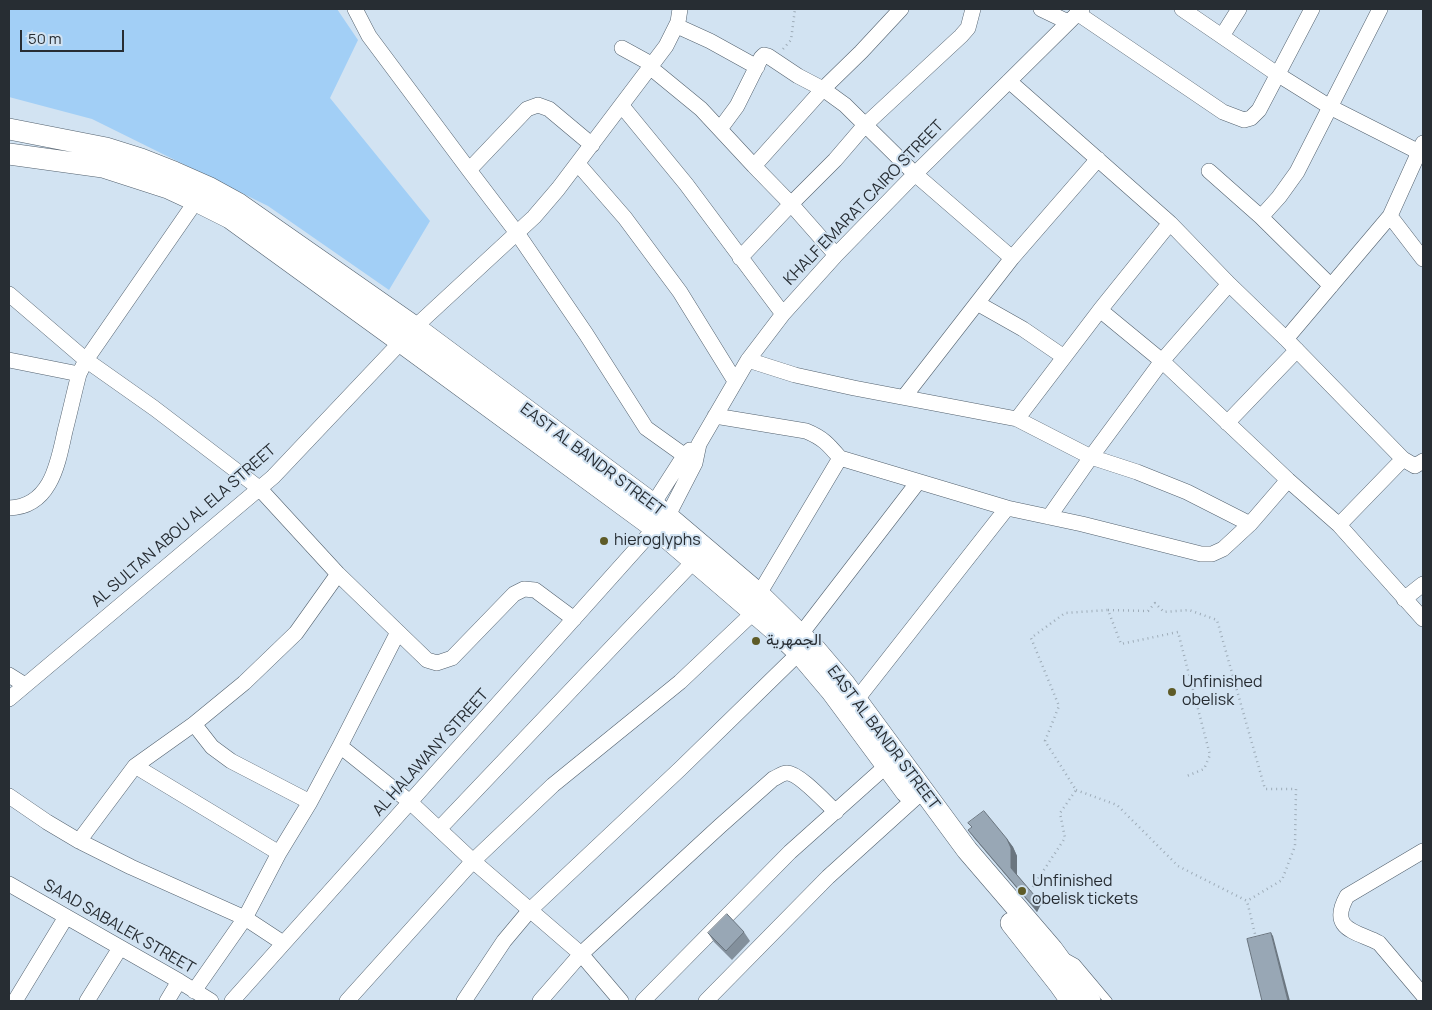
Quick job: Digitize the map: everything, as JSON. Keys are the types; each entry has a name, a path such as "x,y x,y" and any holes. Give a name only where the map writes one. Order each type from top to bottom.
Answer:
{"main road":[{"name":"EAST AL BANDR STREET","path":"9,129 70,140 141,159 208,187 239,204 408,334 656,520 757,603 800,644 826,686 852,707 918,795 1024,928 1067,987 1090,1001"},
{"path":"18,155 34,148 30,133"},
{"name":"EAST AL BANDR STREET","path":"18,155 103,167 168,188 230,218 408,334"},
{"name":"EAST AL BANDR STREET","path":"656,520 694,561 757,603"},
{"name":"EAST AL BANDR STREET","path":"1024,928 1052,949 1067,987"}],"street":[{"path":"355,9 369,36 517,233 586,334 646,428 689,460"},
{"name":"AL SULTAN ABOU AL ELA STREET","path":"9,698 272,477 408,334 517,233 546,203 578,164 652,67 677,26 680,9"},
{"path":"754,166 823,89 901,9"},
{"path":"740,258 835,160 864,125 961,36 968,28 974,9"},
{"path":"1041,9 1076,15 1223,112 1244,120 1250,118 1259,110 1312,9"},
{"path":"1182,9 1277,74 1330,107 1421,147 1390,216 1331,286 1291,345 1227,423"},
{"path":"1222,36 1239,9"},
{"path":"1261,217 1279,197 1297,172 1380,9"},
{"name":"KHALF EMARAT CAIRO STREET","path":"656,520 735,381 748,360 783,314 836,255 915,174 1076,15"},
{"path":"677,26 710,41 757,67"},
{"path":"622,48 652,67 701,109 791,204 836,255"},
{"path":"720,129 737,106 761,58 764,55 768,56 798,76 823,89 845,105 915,174 1012,258"},
{"path":"1009,81 1170,223 1228,284 1416,466 1339,525"},
{"path":"469,170 527,109 538,105 549,109 592,145"},
{"path":"622,106 686,184 783,314"},
{"path":"904,397 1012,258 1098,159"},
{"path":"578,164 625,218 680,292 735,381"},
{"path":"1209,171 1261,217 1331,286"},
{"path":"9,508 24,505 34,500 45,490 54,474 83,367 196,201"},
{"path":"1390,216 1423,260"},
{"path":"1017,419 1100,310 1170,223"},
{"path":"1049,517 1090,457 1162,362 1228,284"},
{"path":"9,294 83,367 154,408 259,488 338,574 427,660 437,663 452,658 514,594 524,589 535,590 574,619"},
{"path":"977,303 1023,329 1064,357"},
{"path":"1100,310 1162,362 1339,525 1423,619"},
{"path":"9,360 83,367"},
{"path":"748,360 795,375 854,388 1017,419 1090,457 1137,472 1187,492 1250,524"},
{"path":"715,416 806,431 818,436 840,458 1006,508 1201,554 1212,554 1223,549 1250,524 1288,480"},
{"path":"347,1001 472,861 552,785 680,682 757,603 840,458"},
{"path":"464,1001 504,941 530,910 680,769 800,644 918,482"},
{"path":"852,707 1006,508"},
{"name":"AL HALAWANY STREET","path":"232,1001 574,619 656,520"},
{"path":"439,829 694,561"},
{"path":"80,841 134,766 194,724 244,682 296,633 338,574"},
{"path":"1404,599 1423,584"},
{"path":"194,991 246,918 279,853 310,802 340,746 398,632"},
{"path":"9,675 25,685"},
{"path":"194,724 212,747 231,761 310,802"},
{"path":"340,746 410,802 472,861 581,954 621,1001"},
{"path":"643,1001 790,852 892,761"},
{"path":"134,766 279,853"},
{"path":"540,1001 581,954 720,826 782,774 789,772 803,781 836,812"},
{"path":"706,1001 828,877 918,795"},
{"path":"9,796 47,822 80,841 246,918 283,943"},
{"path":"1423,851 1347,896 1341,905 1341,918 1346,928 1379,943 1423,995"},
{"name":"SAAD SABALEK STREET","path":"9,884 211,1001"},
{"path":"14,1001 66,917"},
{"path":"87,1001 120,948"},
{"path":"166,1001 179,981"}],"lane":[{"path":"1052,949 1076,963 1108,1001"}],"path":[{"path":"774,60 791,40 795,9"},
{"path":"1155,603 1164,612 1189,610 1217,620 1265,789 1296,789 1295,846 1282,880 1247,901 1178,866 1117,805 1076,790 1045,741 1059,706 1031,638 1065,613 1108,610 1148,611 1155,603"},
{"path":"1108,610 1121,644 1178,632 1210,755 1204,769 1187,776"},
{"path":"1030,891 1065,838 1060,813 1076,790"},
{"path":"1247,901 1256,940"}],"shaded area":[{"path":"9,9 337,9 358,40 330,98 430,221 389,290 268,206 92,119 9,97"}],"building":[{"path":"984,811 1007,839 1011,848 1011,868 1035,896 1031,904 968,830 972,827 968,823"},
{"path":"727,914 744,932 726,951 708,933"},
{"path":"1271,933 1288,1001 1262,1001 1247,939"}],"place":[{"name":"hieroglyphs","path":"604,541"},
{"name":"الجمهرية","path":"756,641"},
{"name":"Unfinished obelisk","path":"1172,692"},
{"name":"Unfinished obelisk tickets","path":"1022,891"}]}
